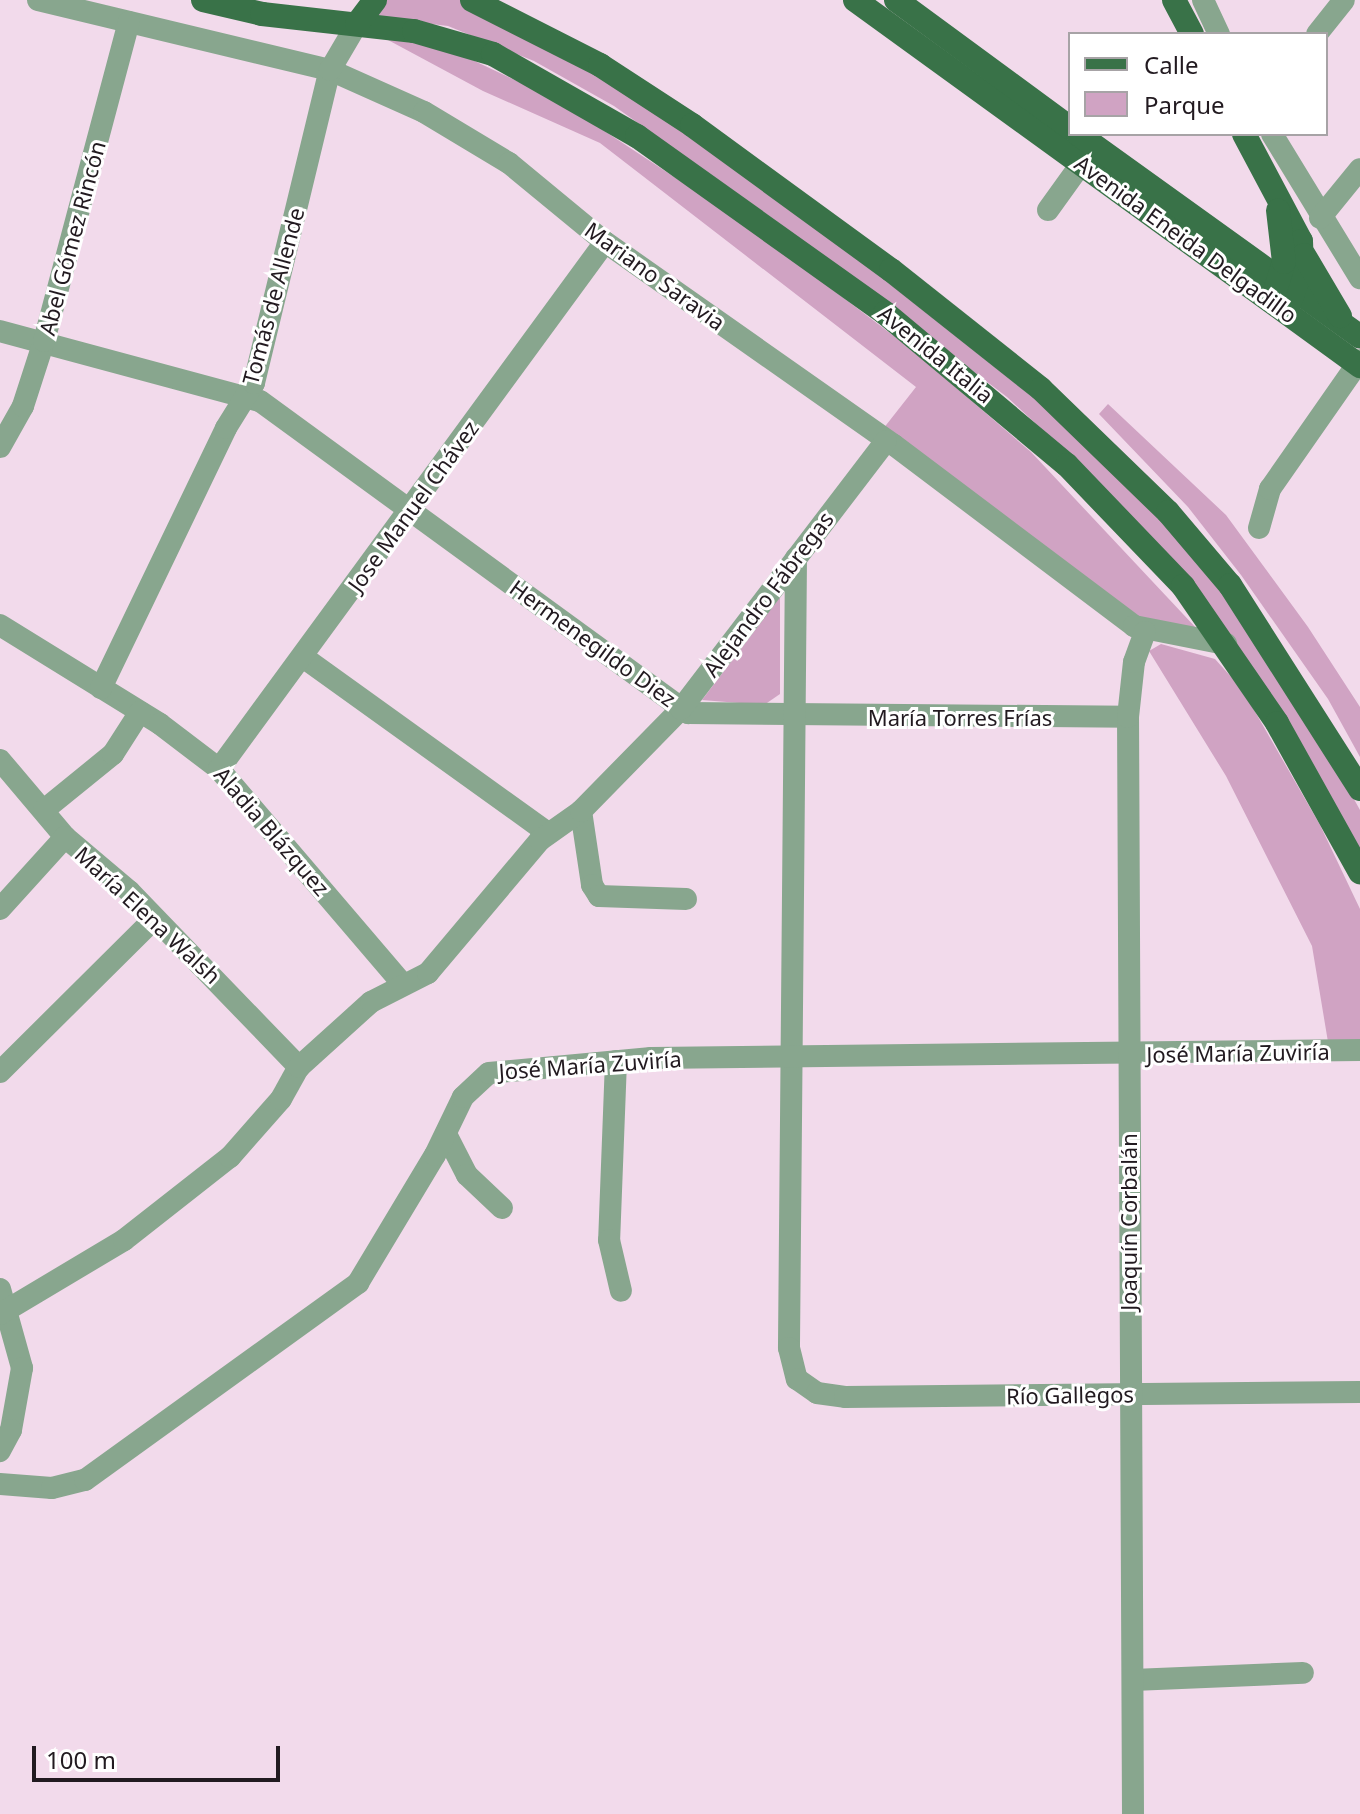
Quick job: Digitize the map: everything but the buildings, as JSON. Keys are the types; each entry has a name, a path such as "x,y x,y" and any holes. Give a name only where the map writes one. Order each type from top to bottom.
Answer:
{"main road":[{"name":"Avenida Italia","path":"203,0 262,14 442,37 518,65 637,136 803,252 943,358 1067,465 1153,551 1226,644 1310,778 1360,872"},
{"path":"357,24 375,0"},
{"name":"Avenida Italia","path":"472,0 600,65 692,125 891,270 1041,389 1168,512 1230,585 1360,789"},
{"name":"Avenida Eneida Delgadillo","path":"855,0 1081,164 1283,295 1354,333"},
{"name":"Avenida Eneida Delgadillo","path":"896,0 1068,127"},
{"path":"1174,0 1191,32"},
{"name":"Avenida Eneida Delgadillo","path":"1081,136 1232,246 1359,363"},
{"path":"1245,136 1278,210 1354,333"},
{"path":"1232,246 1255,244 1278,210"},
{"path":"1278,210 1284,248 1283,295"},
{"path":"1283,295 1304,255"}],"street":[{"name":"Mariano Saravia","path":"38,0 330,70 397,97 491,152 605,242 886,441 1145,632 1226,644"},
{"path":"1203,0 1218,32"},
{"path":"1319,32 1344,0"},
{"name":"Abel Gómez Rincón","path":"0,447 23,406 44,341 129,22"},
{"name":"Tomás de Allende","path":"101,688 226,428 247,395 330,70 357,24"},
{"path":"1273,136 1320,218 1360,278"},
{"path":"1048,210 1081,164"},
{"path":"1320,218 1360,169"},
{"name":"Jose Manuel Chávez","path":"219,769 605,242"},
{"name":"Hermenegildo Diez","path":"0,331 247,395 411,509 681,709 695,714 793,718"},
{"path":"1259,528 1270,489 1359,363"},
{"name":"Alejandro Fábregas","path":"2,1304 124,1240 230,1157 281,1099 299,1067 371,1002 402,983 428,973 548,833 581,811 681,709 886,441"},
{"path":"792,1056 796,558"},
{"name":"Aladia Blázquez","path":"0,625 140,712 219,769 402,983"},
{"name":"Joaquín Corbalán","path":"1133,1814 1128,717 1134,662 1145,632"},
{"path":"303,657 548,833"},
{"path":"44,810 113,754 140,712"},
{"name":"María Torres Frías","path":"793,718 1128,717"},
{"name":"María Elena Walsh","path":"0,760 65,837 155,918 299,1067"},
{"path":"581,811 592,885 599,896 686,899"},
{"path":"0,909 65,837"},
{"path":"0,1071 155,918"},
{"name":"José María Zuviría","path":"2,1486 52,1488 85,1480 358,1283 446,1134 468,1089 489,1073 616,1061 792,1056 1129,1056 1360,1050"},
{"name":"Río Gallegos","path":"792,1056 791,1368 805,1387 830,1396 1360,1392"},
{"path":"616,1061 609,1240 621,1291"},
{"path":"446,1134 467,1175 502,1208"},
{"path":"0,1451 11,1430 22,1368 2,1304"},
{"path":"1133,1680 1303,1673"}],"green space":[{"path":"387,0 460,0 605,78 837,236 1039,398 1197,554 1316,731 1360,810 1360,851 1102,485 1007,397 772,218 614,106 534,61 448,26 375,17"},
{"path":"375,33 445,47 559,101 750,227 911,349 1031,452 1198,630 1142,620 883,429 916,387 600,143 483,91"},
{"path":"1108,404 1226,515 1308,627 1360,707 1360,757 1328,699 1241,575 1188,507 1099,414"},
{"path":"780,597 780,694 764,705 702,700"},
{"path":"1161,644 1215,659 1242,689 1320,825 1360,909 1360,1040 1328,1042 1312,946 1226,776 1149,651"}]}
